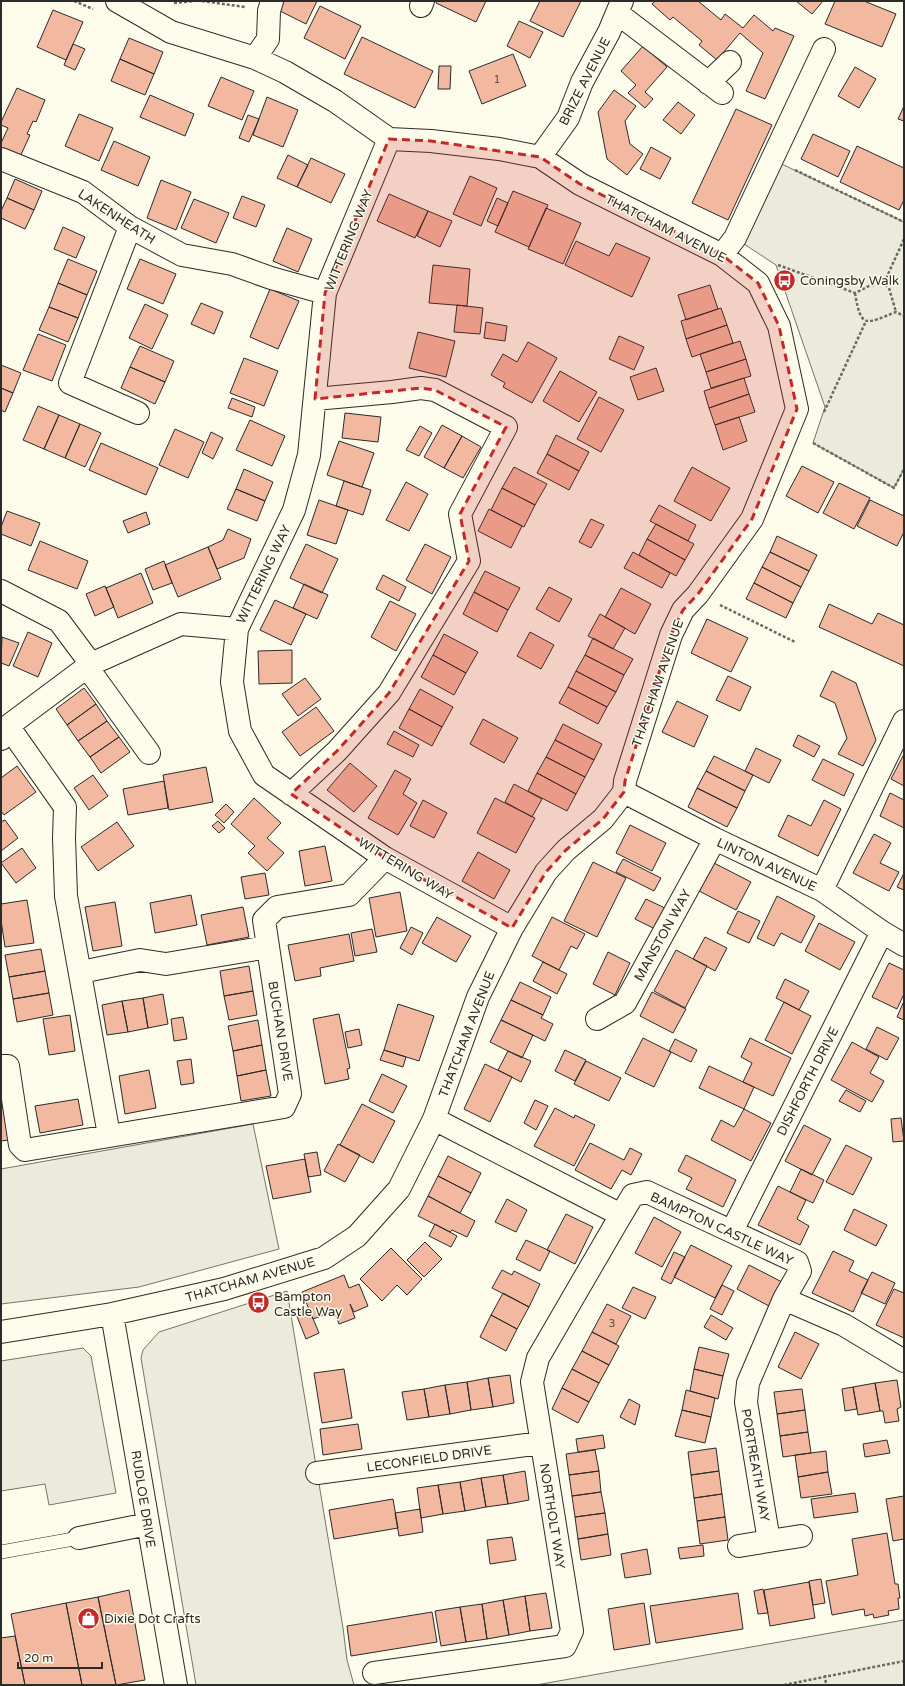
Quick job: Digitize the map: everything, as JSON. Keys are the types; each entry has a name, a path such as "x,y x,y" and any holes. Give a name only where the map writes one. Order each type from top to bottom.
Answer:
{"street":[{"name":"THATCHAM AVENUE","path":"1,1332 112,1314 224,1289 324,1258 357,1236 399,1189 434,1119 478,997 512,928 546,872 566,850 603,819 624,792 625,781 672,635 683,610 698,594 752,519 797,408 779,326 758,283 722,255 580,184 540,158 461,145 389,138 335,101 285,72 255,58 171,32 117,1"},
{"path":"255,58 268,38 270,6"},
{"path":"620,7 715,88 730,62"},
{"name":"BRIZE AVENUE","path":"540,158 568,118 582,82 609,32 620,7"},
{"path":"722,255 735,238 824,49"},
{"name":"WITTERING WAY","path":"389,138 325,293 309,455 294,510 236,628 232,682 240,731 264,775 385,858 512,928"},
{"name":"LAKENHEATH","path":"1,159 83,192 130,227 182,255 232,264 271,278 325,293"},
{"path":"130,227 70,383 138,413"},
{"path":"291,794 337,751 389,693 469,560 460,514 506,427 435,390 421,388 315,399"},
{"path":"1,591 59,621 149,753"},
{"path":"109,1135 81,972 66,896 64,838 65,807 4,733 89,666 181,624 236,628"},
{"path":"822,890 904,721"},
{"name":"LINTON AVENUE","path":"624,792 715,839 822,890 882,932 904,945"},
{"name":"MANSTON WAY","path":"597,1019 625,1003 715,839"},
{"name":"BUCHAN DRIVE","path":"1,1066 8,1066 20,1145 25,1150 284,1107 290,1094 264,920 277,907 349,895 385,858"},
{"name":"DISHFORTH DRIVE","path":"732,1230 882,932"},
{"path":"81,972 140,960 166,964 268,947"},
{"path":"434,1119 622,1214"},
{"name":"BAMPTON CASTLE WAY","path":"622,1214 633,1195 647,1192 732,1230 797,1262 800,1272 784,1299"},
{"name":"NORTHOLT WAY","path":"374,1673 565,1646 572,1631 532,1382 538,1358 622,1214"},
{"path":"784,1299 844,1325 904,1361"},
{"name":"PORTREATH WAY","path":"769,1541 746,1402 748,1383 784,1299"},
{"name":"RUDLOE DRIVE","path":"112,1314 176,1685"},
{"name":"LECONFIELD DRIVE","path":"318,1473 541,1443"},
{"path":"79,1538 148,1524"},
{"path":"740,1546 802,1536"}],"lane":[{"path":"1,1552 79,1538"}],"path":[{"path":"202,1 270,6"},
{"path":"771,159 904,222"},
{"path":"884,282 904,239"},
{"path":"776,265 855,293 869,286 884,282"},
{"path":"884,282 889,288 896,312 904,316"},
{"path":"855,293 862,318 866,321 872,322 896,312"},
{"path":"823,414 866,321"},
{"path":"809,448 813,443 815,436"},
{"path":"813,443 894,488 904,469"},
{"path":"698,594 795,642"},
{"path":"784,1685 904,1661"},
{"path":"825,1676 826,1685"}],"highlighted area":[{"path":"389,139 431,141 540,157 580,184 722,255 758,283 779,326 797,409 752,519 698,594 683,610 671,635 625,781 624,792 603,819 566,850 546,872 512,928 385,858 291,794 337,751 389,693 469,561 460,514 506,427 435,390 421,388 315,399 325,293"}],"shaded area":[{"path":"771,159 904,222 904,469 894,488 813,443 825,407 776,265 735,238"},
{"path":"253,1124 279,1249 139,1287 1,1304 1,1169"},
{"path":"287,1291 347,1660 354,1685 196,1685 141,1358 143,1350 159,1332"},
{"path":"83,1348 91,1356 116,1493 49,1505 45,1484 1,1491 1,1361"},
{"path":"904,1620 904,1685 536,1685"}],"building":[{"path":"273,1 317,1 306,24 270,6"},
{"path":"437,1 486,1 476,22 436,3"},
{"path":"540,1 581,1 563,37 530,21"},
{"path":"655,1 698,1 721,20 725,14 743,28 754,15 773,31 775,28 794,36 765,99 746,91 763,53 740,33 717,60 699,45 702,41 673,17 670,20 652,4"},
{"path":"796,1 823,1 812,14"},
{"path":"835,1 864,1 896,14 882,47 825,24"},
{"path":"320,6 361,26 345,59 304,38"},
{"path":"53,10 83,22 66,60 37,47"},
{"path":"519,21 543,32 530,58 507,46"},
{"path":"362,37 433,71 415,108 344,74"},
{"path":"129,38 163,52 154,74 120,59"},
{"path":"73,44 85,49 75,70 64,65"},
{"path":"643,46 667,67 645,92 653,99 645,108 628,93 636,85 621,71"},
{"path":"513,54 526,86 482,104 469,71"},
{"path":"120,59 154,74 145,95 111,81"},
{"path":"439,66 451,66 450,89 438,89"},
{"path":"855,67 876,79 859,108 838,96"},
{"path":"221,77 254,91 242,120 208,106"},
{"path":"17,88 45,100 36,122 33,121 27,134 30,135 20,157 1,148 1,143 8,128 1,125 1,122"},
{"path":"614,90 636,106 625,121 630,144 643,154 627,175 607,159 598,112"},
{"path":"150,95 194,114 185,136 140,117"},
{"path":"267,97 298,110 283,147 253,135"},
{"path":"678,102 695,115 681,134 663,120"},
{"path":"904,106 904,121 898,119"},
{"path":"736,109 772,125 728,220 692,203"},
{"path":"79,114 113,128 99,161 65,146"},
{"path":"248,115 259,119 249,142 239,138"},
{"path":"813,134 850,151 838,177 801,159"},
{"path":"114,141 150,157 138,186 101,170"},
{"path":"857,146 904,168 904,200 899,210 840,182"},
{"path":"651,147 671,158 660,179 640,169"},
{"path":"288,155 308,165 297,187 277,178"},
{"path":"311,158 345,174 331,203 297,187"},
{"path":"470,176 497,188 481,226 453,214"},
{"path":"15,179 42,191 34,210 7,198"},
{"path":"161,180 191,192 176,230 147,218"},
{"path":"513,191 548,205 529,247 495,232"},
{"path":"389,194 428,211 415,238 377,221"},
{"path":"242,196 265,205 256,227 233,218"},
{"path":"7,198 34,210 25,229 1,218 1,211"},
{"path":"497,198 508,203 498,226 487,221"},
{"path":"194,199 229,213 216,243 181,228"},
{"path":"546,208 581,223 563,264 528,249"},
{"path":"428,211 452,221 440,247 417,236"},
{"path":"63,227 85,237 76,258 54,249"},
{"path":"287,228 312,239 298,272 273,261"},
{"path":"576,241 609,256 616,243 650,258 632,297 565,265"},
{"path":"68,259 97,271 87,295 58,283"},
{"path":"140,259 176,274 163,304 127,289"},
{"path":"433,265 470,269 467,306 429,303"},
{"path":"58,283 87,295 78,318 49,307"},
{"path":"710,285 718,309 686,320 678,295"},
{"path":"270,289 299,301 278,349 250,337"},
{"path":"201,303 223,312 214,334 191,324"},
{"path":"145,304 168,315 152,349 129,338"},
{"path":"457,305 483,308 480,334 454,332"},
{"path":"49,307 78,318 68,342 39,330"},
{"path":"721,308 727,325 686,339 681,321"},
{"path":"486,322 507,326 505,341 484,338"},
{"path":"727,325 733,343 692,357 686,339"},
{"path":"418,332 455,341 446,377 409,368"},
{"path":"38,334 66,345 52,381 23,370"},
{"path":"619,336 644,347 634,370 609,359"},
{"path":"740,341 746,359 706,372 700,354"},
{"path":"528,342 557,358 532,403 503,387 505,383 491,375 503,354 517,362"},
{"path":"140,346 174,361 165,382 130,367"},
{"path":"244,358 278,371 264,406 230,393"},
{"path":"746,359 751,376 711,388 706,372"},
{"path":"1,365 21,373 13,393 1,388"},
{"path":"130,367 165,382 155,404 121,388"},
{"path":"656,368 664,391 638,400 630,377"},
{"path":"560,371 597,392 579,422 543,401"},
{"path":"744,378 749,394 709,408 704,391"},
{"path":"1,388 13,393 5,412 1,410"},
{"path":"749,394 755,412 715,425 709,408"},
{"path":"599,397 624,410 601,452 577,439"},
{"path":"232,398 255,407 252,417 228,408"},
{"path":"38,406 59,415 44,449 23,440"},
{"path":"345,413 381,417 378,442 342,438"},
{"path":"59,415 80,424 65,458 44,449"},
{"path":"739,417 747,441 723,450 715,425"},
{"path":"250,420 285,436 272,466 236,450"},
{"path":"80,424 101,433 85,467 65,458"},
{"path":"442,425 462,436 444,468 424,457"},
{"path":"420,426 432,433 419,456 406,450"},
{"path":"175,429 204,442 188,478 159,465"},
{"path":"211,432 223,438 213,459 202,453"},
{"path":"556,435 589,452 579,471 547,454"},
{"path":"462,436 481,447 463,478 444,468"},
{"path":"339,441 374,453 362,487 327,475"},
{"path":"101,443 158,468 146,495 89,470"},
{"path":"547,454 579,471 569,490 537,473"},
{"path":"802,466 834,482 818,513 786,496"},
{"path":"514,467 547,484 535,505 502,488"},
{"path":"692,467 730,488 711,521 674,501"},
{"path":"244,469 273,482 265,501 236,489"},
{"path":"344,481 371,490 363,515 336,506"},
{"path":"406,482 428,494 409,531 386,520"},
{"path":"839,483 870,498 854,529 823,513"},
{"path":"502,488 535,505 524,527 491,510"},
{"path":"236,489 265,501 257,521 227,509"},
{"path":"319,500 348,510 336,544 307,535"},
{"path":"870,500 904,516 904,532 897,546 857,526"},
{"path":"659,505 696,525 688,541 650,521"},
{"path":"489,509 522,526 511,548 478,531"},
{"path":"7,511 40,523 31,546 1,534 1,527"},
{"path":"146,512 150,524 128,533 123,521"},
{"path":"591,519 604,525 591,548 579,542"},
{"path":"656,524 694,544 685,560 647,539"},
{"path":"228,529 251,539 244,558 217,569 208,547 223,540"},
{"path":"777,536 817,555 809,571 770,552"},
{"path":"647,539 685,560 676,576 639,555"},
{"path":"40,541 88,561 77,589 28,570"},
{"path":"306,544 338,559 322,593 290,578"},
{"path":"425,544 451,557 432,594 406,580"},
{"path":"208,547 221,579 178,597 165,565"},
{"path":"633,552 670,573 662,588 624,568"},
{"path":"770,552 809,571 801,587 762,567"},
{"path":"164,561 172,583 153,590 145,569"},
{"path":"762,567 801,587 793,603 754,583"},
{"path":"485,571 520,588 508,610 474,592"},
{"path":"141,573 153,603 118,618 106,588"},
{"path":"383,575 406,587 399,601 376,589"},
{"path":"754,583 793,603 786,618 746,599"},
{"path":"304,584 328,595 317,619 293,608"},
{"path":"105,586 114,607 95,616 86,594"},
{"path":"549,587 572,599 559,622 536,609"},
{"path":"621,588 651,604 635,634 605,617"},
{"path":"474,592 508,610 497,632 463,614"},
{"path":"275,600 306,614 291,645 260,630"},
{"path":"390,601 416,614 396,651 371,637"},
{"path":"829,604 872,624 878,613 904,625 904,666 819,627"},
{"path":"600,614 625,628 613,649 588,636"},
{"path":"707,619 748,638 731,672 691,653"},
{"path":"28,632 52,643 38,677 13,666"},
{"path":"530,632 554,645 541,669 517,656"},
{"path":"444,634 478,652 466,673 433,655"},
{"path":"2,637 19,643 9,666 1,663"},
{"path":"593,638 633,659 624,675 585,655"},
{"path":"292,650 292,683 259,684 258,651"},
{"path":"433,655 466,673 454,695 421,677"},
{"path":"585,655 624,675 616,692 576,671"},
{"path":"576,671 616,692 607,707 568,687"},
{"path":"832,671 856,683 876,740 863,766 838,754 847,738 835,703 820,696"},
{"path":"728,676 751,687 740,711 716,700"},
{"path":"305,678 321,699 298,716 282,694"},
{"path":"568,687 607,707 598,724 559,703"},
{"path":"84,688 96,704 67,725 56,709"},
{"path":"420,689 453,707 442,727 409,709"},
{"path":"677,701 708,716 694,747 662,732"},
{"path":"96,704 107,721 78,741 67,725"},
{"path":"316,707 334,731 300,756 282,732"},
{"path":"409,709 442,727 432,746 399,728"},
{"path":"483,719 518,738 504,763 470,744"},
{"path":"107,721 119,737 90,757 78,741"},
{"path":"563,724 602,744 594,760 555,740"},
{"path":"394,731 419,745 413,757 387,744"},
{"path":"798,735 820,746 814,757 793,746"},
{"path":"119,737 130,752 101,773 90,757"},
{"path":"555,740 594,760 585,777 546,757"},
{"path":"756,748 781,760 769,783 745,771"},
{"path":"904,754 904,786 891,779"},
{"path":"714,756 753,775 745,791 706,771"},
{"path":"546,757 585,777 576,794 537,773"},
{"path":"823,759 854,774 844,796 812,780"},
{"path":"350,763 377,786 354,812 327,790"},
{"path":"17,766 36,792 4,815 1,811 1,778"},
{"path":"206,767 213,802 169,810 163,775"},
{"path":"395,770 411,779 403,794 417,803 398,835 368,818"},
{"path":"706,771 745,791 737,808 697,788"},
{"path":"537,773 576,794 567,811 528,791"},
{"path":"93,775 108,796 89,810 74,788"},
{"path":"164,781 168,808 128,815 123,789"},
{"path":"514,784 542,799 532,817 505,802"},
{"path":"697,788 737,808 727,827 688,807"},
{"path":"890,793 904,800 904,828 880,816"},
{"path":"254,798 281,823 267,838 284,853 267,871 248,853 255,846 231,824"},
{"path":"495,798 535,818 516,853 477,833"},
{"path":"423,800 447,813 434,838 410,826"},
{"path":"824,800 841,809 818,856 778,836 788,815 811,826"},
{"path":"226,804 234,812 224,823 215,815"},
{"path":"5,820 18,838 1,851 1,822"},
{"path":"218,821 225,828 219,833 212,826"},
{"path":"117,822 134,846 98,871 81,847"},
{"path":"630,825 666,843 652,871 616,853"},
{"path":"874,834 891,843 880,863 899,872 889,891 853,873"},
{"path":"325,846 332,881 305,886 299,851"},
{"path":"22,848 36,868 16,883 1,863"},
{"path":"478,852 510,870 494,899 462,881"},
{"path":"623,859 661,878 654,891 616,872"},
{"path":"593,862 626,878 597,937 564,921"},
{"path":"714,863 751,882 736,910 699,891"},
{"path":"265,873 269,895 245,899 241,877"},
{"path":"904,873 904,890 897,887"},
{"path":"400,892 407,931 376,937 369,898"},
{"path":"191,895 197,925 155,933 150,903"},
{"path":"777,896 815,916 801,943 781,933 774,946 757,938"},
{"path":"646,899 667,909 657,930 635,919"},
{"path":"27,900 34,943 5,947 1,920 1,904"},
{"path":"115,902 122,946 93,951 85,907"},
{"path":"243,907 249,937 207,945 201,915"},
{"path":"738,911 760,921 749,943 727,933"},
{"path":"437,917 471,936 456,962 422,943"},
{"path":"552,917 585,934 577,949 571,946 559,970 532,956"},
{"path":"819,923 855,942 840,970 805,951"},
{"path":"411,927 423,933 412,955 400,948"},
{"path":"372,929 377,952 355,956 351,933"},
{"path":"349,934 354,961 320,968 321,976 295,981 288,945"},
{"path":"705,937 727,948 715,971 693,959"},
{"path":"41,949 45,971 9,977 5,955"},
{"path":"676,950 707,966 685,1008 654,991"},
{"path":"608,952 630,963 615,995 593,984"},
{"path":"543,962 567,974 557,994 533,981"},
{"path":"889,963 904,970 904,994 897,1009 872,997"},
{"path":"249,966 253,991 224,996 220,971"},
{"path":"45,971 49,993 13,999 9,977"},
{"path":"785,979 809,991 799,1010 776,998"},
{"path":"520,982 551,997 543,1015 511,1000"},
{"path":"253,991 257,1015 229,1020 224,996"},
{"path":"652,992 686,1009 673,1033 640,1016"},
{"path":"49,993 53,1015 17,1022 13,999"},
{"path":"163,994 168,1024 148,1028 143,998"},
{"path":"143,998 148,1028 128,1032 122,1001"},
{"path":"511,1000 543,1015 541,1018 553,1024 545,1041 501,1020"},
{"path":"122,1001 128,1032 107,1035 102,1005"},
{"path":"904,1001 904,1020 897,1017"},
{"path":"784,1002 811,1016 792,1054 765,1040"},
{"path":"398,1004 434,1016 419,1061 384,1050"},
{"path":"339,1014 350,1068 347,1069 349,1079 325,1084 313,1019"},
{"path":"70,1015 75,1051 49,1055 43,1019"},
{"path":"183,1017 187,1039 174,1041 171,1019"},
{"path":"258,1020 262,1045 233,1051 228,1026"},
{"path":"501,1020 533,1035 522,1058 490,1042"},
{"path":"877,1027 899,1038 887,1060 866,1049"},
{"path":"359,1029 362,1045 348,1048 345,1032"},
{"path":"643,1038 671,1052 654,1087 625,1073"},
{"path":"750,1038 791,1058 773,1096 743,1082 752,1063 741,1057"},
{"path":"675,1039 697,1050 691,1062 669,1051"},
{"path":"852,1042 879,1057 870,1073 884,1081 872,1102 831,1080"},
{"path":"262,1045 266,1070 237,1076 233,1051"},
{"path":"384,1050 406,1057 403,1067 380,1060"},
{"path":"565,1050 586,1060 575,1081 555,1071"},
{"path":"508,1051 531,1061 521,1082 498,1070"},
{"path":"191,1059 194,1083 181,1085 177,1061"},
{"path":"586,1061 621,1078 609,1101 574,1084"},
{"path":"485,1064 512,1077 490,1122 464,1109"},
{"path":"709,1066 754,1087 744,1109 699,1088"},
{"path":"149,1070 156,1108 125,1114 119,1076"},
{"path":"266,1070 271,1096 241,1101 237,1076"},
{"path":"382,1074 407,1086 393,1113 369,1101"},
{"path":"846,1090 866,1101 860,1112 839,1101"},
{"path":"78,1099 83,1125 40,1133 35,1106"},
{"path":"535,1100 548,1106 536,1130 524,1123"},
{"path":"362,1104 395,1121 373,1163 340,1145"},
{"path":"1,1105 3,1105 9,1140 1,1141"},
{"path":"555,1108 574,1118 575,1115 595,1125 574,1166 534,1146"},
{"path":"744,1109 771,1123 751,1161 711,1140 721,1120 734,1127"},
{"path":"901,1118 904,1141 893,1142 891,1119"},
{"path":"804,1125 831,1139 812,1175 785,1161"},
{"path":"590,1143 624,1160 630,1148 642,1154 631,1175 622,1170 611,1189 575,1170"},
{"path":"338,1144 360,1155 345,1182 324,1171"},
{"path":"846,1145 872,1158 853,1195 826,1182"},
{"path":"317,1152 321,1175 308,1177 304,1154"},
{"path":"686,1155 736,1180 723,1207 686,1189 692,1178 678,1171"},
{"path":"448,1156 481,1173 471,1193 438,1176"},
{"path":"305,1159 311,1192 273,1199 266,1166"},
{"path":"801,1169 824,1180 813,1203 790,1192"},
{"path":"438,1176 471,1193 460,1213 428,1196"},
{"path":"778,1186 806,1200 797,1219 809,1226 800,1245 758,1225"},
{"path":"428,1196 475,1221 467,1237 452,1230 450,1232 418,1216"},
{"path":"507,1199 527,1210 516,1232 495,1222"},
{"path":"854,1209 887,1225 876,1246 844,1230"},
{"path":"566,1214 593,1227 575,1264 547,1250"},
{"path":"654,1217 681,1232 662,1267 635,1253"},
{"path":"435,1224 457,1236 451,1247 429,1236"},
{"path":"526,1240 550,1251 540,1271 516,1259"},
{"path":"425,1242 442,1259 424,1277 407,1260"},
{"path":"691,1245 732,1266 715,1298 674,1277"},
{"path":"391,1248 422,1279 407,1295 397,1285 382,1301 360,1279"},
{"path":"833,1251 854,1261 849,1271 868,1280 853,1312 812,1293"},
{"path":"674,1252 685,1257 671,1284 661,1279"},
{"path":"749,1265 782,1282 769,1306 737,1289"},
{"path":"502,1270 512,1275 514,1271 540,1284 529,1307 492,1288"},
{"path":"872,1272 895,1283 885,1304 861,1293"},
{"path":"344,1275 349,1288 359,1284 368,1306 354,1312 350,1304 355,1318 339,1324 334,1311 313,1319 302,1292"},
{"path":"722,1285 734,1291 722,1315 710,1309"},
{"path":"633,1287 656,1297 645,1319 622,1308"},
{"path":"894,1289 904,1293 904,1338 876,1325"},
{"path":"503,1293 529,1307 517,1329 491,1315"},
{"path":"607,1304 631,1316 616,1344 592,1332"},
{"path":"309,1309 319,1333 306,1339 296,1314"},
{"path":"491,1315 517,1329 506,1351 480,1337"},
{"path":"711,1315 733,1328 726,1340 704,1327"},
{"path":"592,1332 619,1346 609,1365 582,1351"},
{"path":"795,1332 819,1344 801,1379 778,1367"},
{"path":"699,1347 729,1354 723,1376 694,1369"},
{"path":"582,1351 609,1365 599,1383 572,1369"},
{"path":"344,1369 352,1418 322,1423 314,1373"},
{"path":"572,1369 599,1383 589,1402 562,1388"},
{"path":"694,1369 723,1376 718,1399 690,1391"},
{"path":"510,1375 514,1403 493,1407 488,1378"},
{"path":"488,1378 493,1407 471,1410 467,1382"},
{"path":"897,1380 901,1407 897,1409 899,1421 885,1423 883,1411 880,1411 875,1383"},
{"path":"467,1382 471,1410 450,1414 445,1385"},
{"path":"875,1383 880,1411 858,1415 853,1387"},
{"path":"445,1385 450,1414 429,1417 424,1389"},
{"path":"853,1387 857,1409 845,1411 842,1389"},
{"path":"562,1388 589,1402 578,1423 552,1409"},
{"path":"424,1389 429,1417 407,1420 402,1392"},
{"path":"802,1389 805,1410 777,1414 774,1392"},
{"path":"686,1390 715,1398 711,1417 682,1410"},
{"path":"629,1399 640,1405 635,1425 620,1417"},
{"path":"682,1410 711,1417 705,1443 675,1436"},
{"path":"805,1410 808,1432 780,1436 777,1414"},
{"path":"358,1424 362,1449 323,1455 320,1429"},
{"path":"808,1432 811,1453 783,1457 780,1436"},
{"path":"603,1435 605,1448 578,1452 576,1439"},
{"path":"887,1440 890,1453 865,1457 863,1444"},
{"path":"716,1448 719,1471 691,1475 688,1452"},
{"path":"595,1450 599,1471 569,1475 566,1454"},
{"path":"826,1451 828,1472 798,1477 795,1455"},
{"path":"525,1471 529,1500 508,1504 503,1475"},
{"path":"599,1471 601,1492 572,1496 569,1475"},
{"path":"719,1471 722,1494 694,1498 691,1475"},
{"path":"828,1472 832,1494 801,1498 798,1477"},
{"path":"503,1475 508,1504 486,1507 481,1478"},
{"path":"481,1478 486,1507 465,1511 460,1482"},
{"path":"460,1482 465,1511 443,1514 438,1485"},
{"path":"438,1485 443,1514 421,1518 417,1488"},
{"path":"601,1492 605,1513 575,1517 572,1496"},
{"path":"855,1493 858,1512 814,1518 811,1499"},
{"path":"722,1494 725,1517 697,1521 694,1498"},
{"path":"904,1496 904,1539 893,1541 886,1499"},
{"path":"393,1499 398,1528 334,1539 329,1510"},
{"path":"420,1509 423,1532 399,1536 395,1513"},
{"path":"605,1513 608,1534 578,1539 575,1517"},
{"path":"725,1517 728,1540 700,1544 697,1521"},
{"path":"887,1533 895,1584 898,1584 900,1598 898,1598 899,1609 888,1611 889,1615 874,1618 873,1614 865,1616 864,1609 832,1615 826,1581 858,1575 852,1539"},
{"path":"608,1534 611,1555 581,1560 578,1539"},
{"path":"512,1537 516,1560 490,1564 487,1540"},
{"path":"703,1545 704,1556 680,1559 678,1548"},
{"path":"647,1549 651,1574 625,1578 621,1554"},
{"path":"821,1579 825,1603 813,1605 809,1581"},
{"path":"809,1582 815,1618 770,1626 764,1590"},
{"path":"763,1589 768,1613 758,1614 754,1591"},
{"path":"129,1590 145,1680 116,1685 98,1597"},
{"path":"546,1593 552,1628 530,1631 525,1596"},
{"path":"738,1593 743,1629 656,1643 650,1606"},
{"path":"525,1596 530,1631 509,1635 503,1600"},
{"path":"98,1597 116,1685 82,1685 66,1603"},
{"path":"503,1600 509,1635 487,1639 482,1604"},
{"path":"66,1603 82,1685 25,1685 11,1614"},
{"path":"644,1603 650,1644 614,1650 608,1609"},
{"path":"482,1604 487,1639 466,1642 460,1607"},
{"path":"460,1607 466,1642 441,1646 435,1611"},
{"path":"432,1612 437,1642 351,1656 347,1626"},
{"path":"15,1636 25,1685 1,1685 1,1638"}],"place":[{"name":"Coningsby Walk","path":"784,280"},
{"name":"Bampton Castle Way","path":"258,1303"},
{"name":"Dixie Dot Crafts","path":"89,1618"}]}
